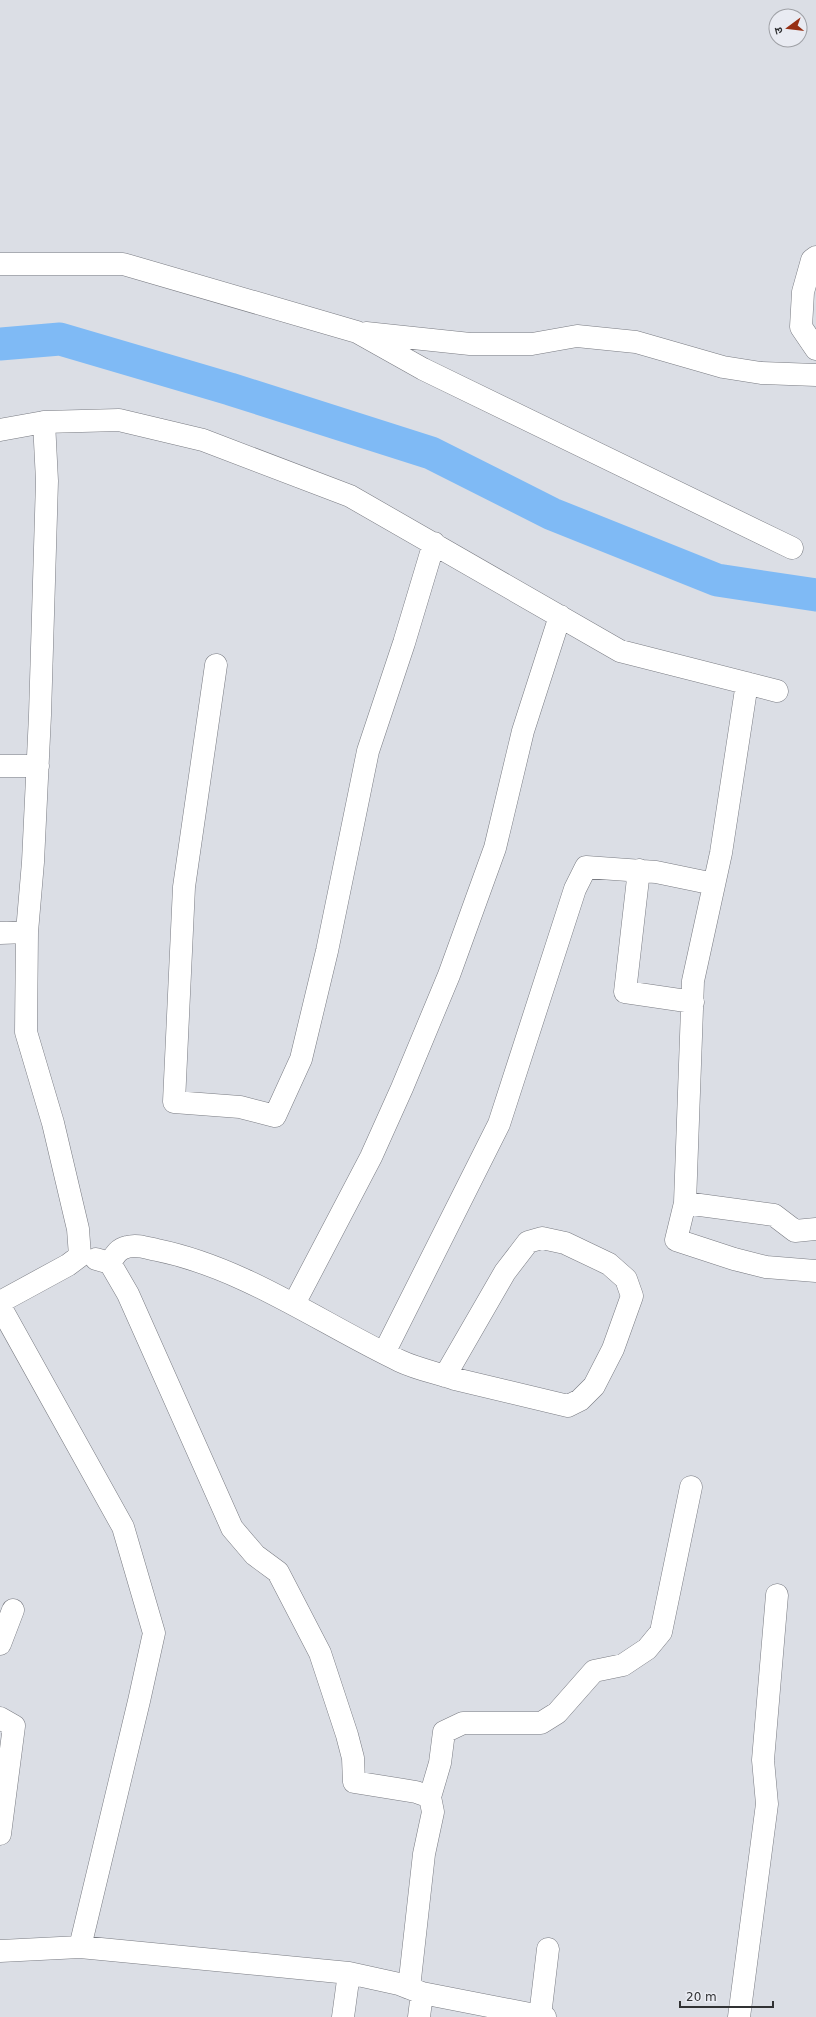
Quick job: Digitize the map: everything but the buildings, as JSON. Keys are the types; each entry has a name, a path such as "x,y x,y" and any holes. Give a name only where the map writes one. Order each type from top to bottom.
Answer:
{"street":[{"path":"816,257 812,260 803,292 802,327 816,350"},
{"path":"0,264 123,264 357,332 470,344 532,344 577,336 636,342 722,367 761,374 816,375"},
{"path":"357,332 423,369 792,548"},
{"path":"0,430 44,422 119,420 203,440 350,496 620,651 777,691"},
{"path":"44,422 47,481 38,766 33,862 27,932 26,1032 53,1123 78,1229 80,1256"},
{"path":"216,665 184,887 174,1102 240,1108 274,1116 301,1059 327,951 368,751 404,643 434,543"},
{"path":"294,1304 371,1157 402,1088 449,975 495,848 523,731 560,616"},
{"path":"746,683 721,853 693,981 685,1203 676,1240 734,1260 766,1267 816,1271"},
{"path":"0,766 38,766"},
{"path":"384,1353 499,1124 575,888 586,867 656,872 714,884"},
{"path":"639,870 625,992 692,1002"},
{"path":"0,933 27,932"},
{"path":"685,1203 774,1215 795,1231 816,1229"},
{"path":"110,1263 118,1250 135,1245 171,1253 226,1272 294,1304 401,1362 445,1376 568,1406 580,1400 594,1386 613,1349 632,1296 626,1279 609,1264 565,1243 542,1238 528,1242 505,1272 445,1376"},
{"path":"80,1256 110,1263 128,1294 232,1528 255,1555 278,1572 320,1653 347,1735 353,1758 354,1782 416,1792 430,1797"},
{"path":"0,1302 68,1265 80,1256"},
{"path":"0,1306 123,1527 154,1633 80,1947"},
{"path":"419,2017 416,1990 424,1854 433,1812 430,1797 440,1763 444,1732 463,1722 540,1723 557,1713 594,1671 623,1665 647,1649 661,1632 691,1487"},
{"path":"739,2017 767,1804 763,1760 777,1595"},
{"path":"0,1644 13,1610"},
{"path":"0,1718 14,1726 0,1834"},
{"path":"0,1951 80,1947 349,1973 416,1990 543,2016 548,1949"},
{"path":"342,2017 349,1973"}],"waterway":[{"path":"0,344 60,339 230,389 431,453 552,514 717,580 816,595"}]}
